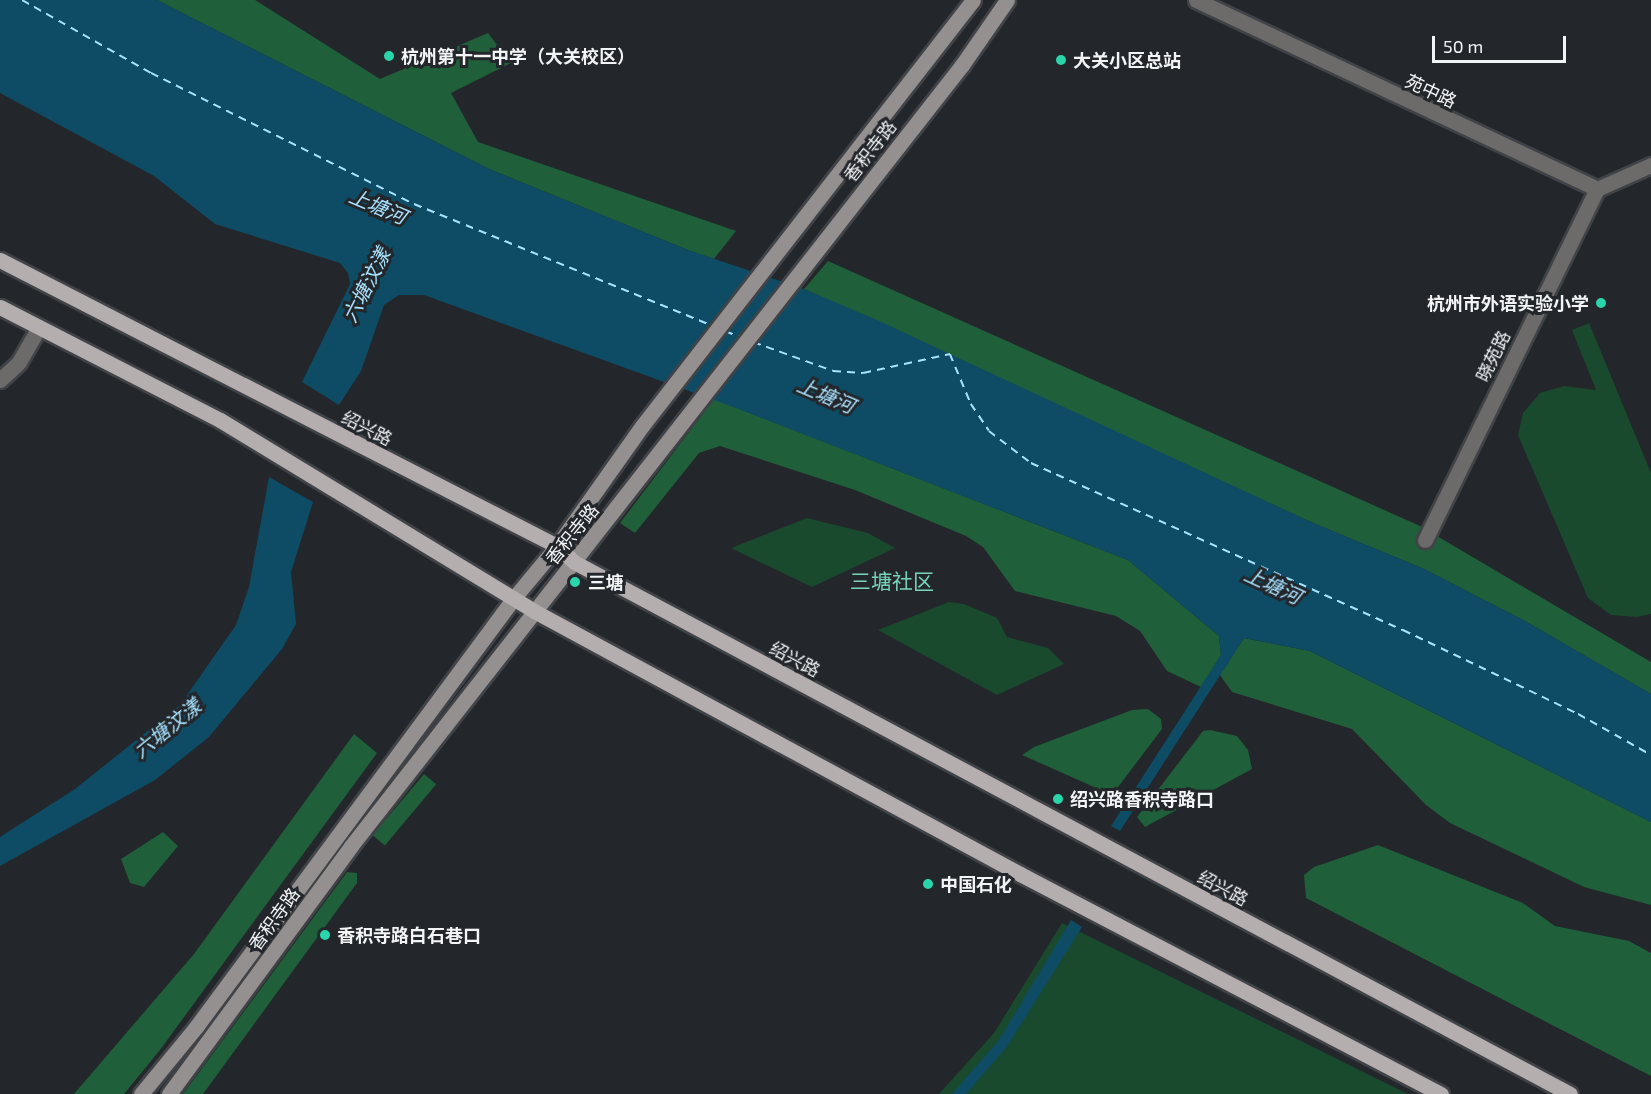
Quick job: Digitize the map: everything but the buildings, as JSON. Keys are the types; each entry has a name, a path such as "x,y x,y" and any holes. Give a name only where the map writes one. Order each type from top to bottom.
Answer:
{"main road":[{"name":"香积寺路","path":"141,1094 196,1027 513,599 556,546 642,426 831,179 973,0"},
{"name":"香积寺路","path":"169,1094 351,846 534,611 615,513 661,445 962,65 1007,0"},
{"name":"绍兴路","path":"0,260 556,546 574,562 1570,1094"},
{"path":"0,307 220,420 534,611 1020,874 1441,1094"}],"street":[{"name":"苑中路","path":"1196,0 1597,189"},
{"path":"1597,189 1651,165"},
{"name":"晓苑路","path":"1425,540 1597,189"},
{"path":"0,380 19,362 39,328"}],"green space":[{"path":"157,0 255,0 380,79 488,33 511,63 451,93 478,142 736,231 714,259 688,250 489,169"},
{"path":"828,261 1420,526 1651,662 1651,694 1523,620 1424,569 1313,523 804,289"},
{"path":"1589,323 1651,473 1651,614 1637,617 1611,615 1588,598 1518,435 1523,413 1540,393 1564,386 1596,390 1572,330"},
{"path":"714,399 1128,560 1219,636 1221,655 1201,687 1167,671 1140,631 1116,616 1015,591 983,547 966,536 855,490 720,446 699,453 635,533 620,523"},
{"path":"807,518 868,533 895,548 812,587 731,548"},
{"path":"949,602 964,604 997,618 1007,637 1048,648 1064,664 997,695 878,630"},
{"path":"1244,638 1310,651 1651,822 1651,905 1584,887 1450,823 1426,805 1352,729 1232,692 1220,675"},
{"path":"1148,709 1161,719 1162,729 1112,795 1022,755 1034,747 1132,710"},
{"path":"1210,730 1237,736 1248,750 1252,769 1145,827 1137,817 1203,731"},
{"path":"354,734 377,753 160,1050 124,1094 74,1094 194,954"},
{"path":"424,774 436,784 385,846 373,835"},
{"path":"163,832 178,846 144,887 130,883 121,859"},
{"path":"1378,845 1523,903 1555,926 1629,941 1651,953 1651,1076 1306,898 1304,875 1314,867"},
{"path":"347,872 357,873 357,883 203,1094 183,1094"},
{"path":"1062,923 1408,1094 939,1094 994,1033"}],"water":[{"path":"0,0 157,0 489,169 688,250 804,289 877,320 1313,523 1424,569 1523,620 1651,694 1651,822 1310,651 1244,638 1120,831 1111,826 1221,655 1219,636 1128,560 736,408 424,295 399,295 384,305 361,371 339,405 302,382 350,284 348,273 340,263 215,224 154,176 0,93"},
{"name":"六塘汶漾","path":"269,477 313,502 291,572 296,624 282,649 209,737 155,780 0,866 0,837 75,789 180,705 236,625 249,587"},
{"path":"1071,920 1082,927 1006,1048 966,1094 952,1094 999,1040"}],"ferry route":[{"path":"22,0 151,73 414,204 713,326"},
{"path":"725,331 740,337"},
{"path":"753,342 833,371 863,373 950,354 971,404 989,431 1031,463 1403,630 1578,714 1651,755"}],"place":[{"name":"杭州第十一中学（大关校区）","path":"389,56"},
{"name":"大关小区总站","path":"1061,60"},
{"name":"杭州市外语实验小学","path":"1601,303"},
{"name":"三塘","path":"575,582"},
{"name":"绍兴路香积寺路口","path":"1058,799"},
{"name":"中国石化","path":"928,884"},
{"name":"香积寺路白石巷口","path":"325,935"}],"district":[{"name":"三塘社区","path":"892,581"}],"water label":[{"name":"上塘河","path":"378,206"},
{"name":"上塘河","path":"826,395"},
{"name":"上塘河","path":"1273,585"}]}
